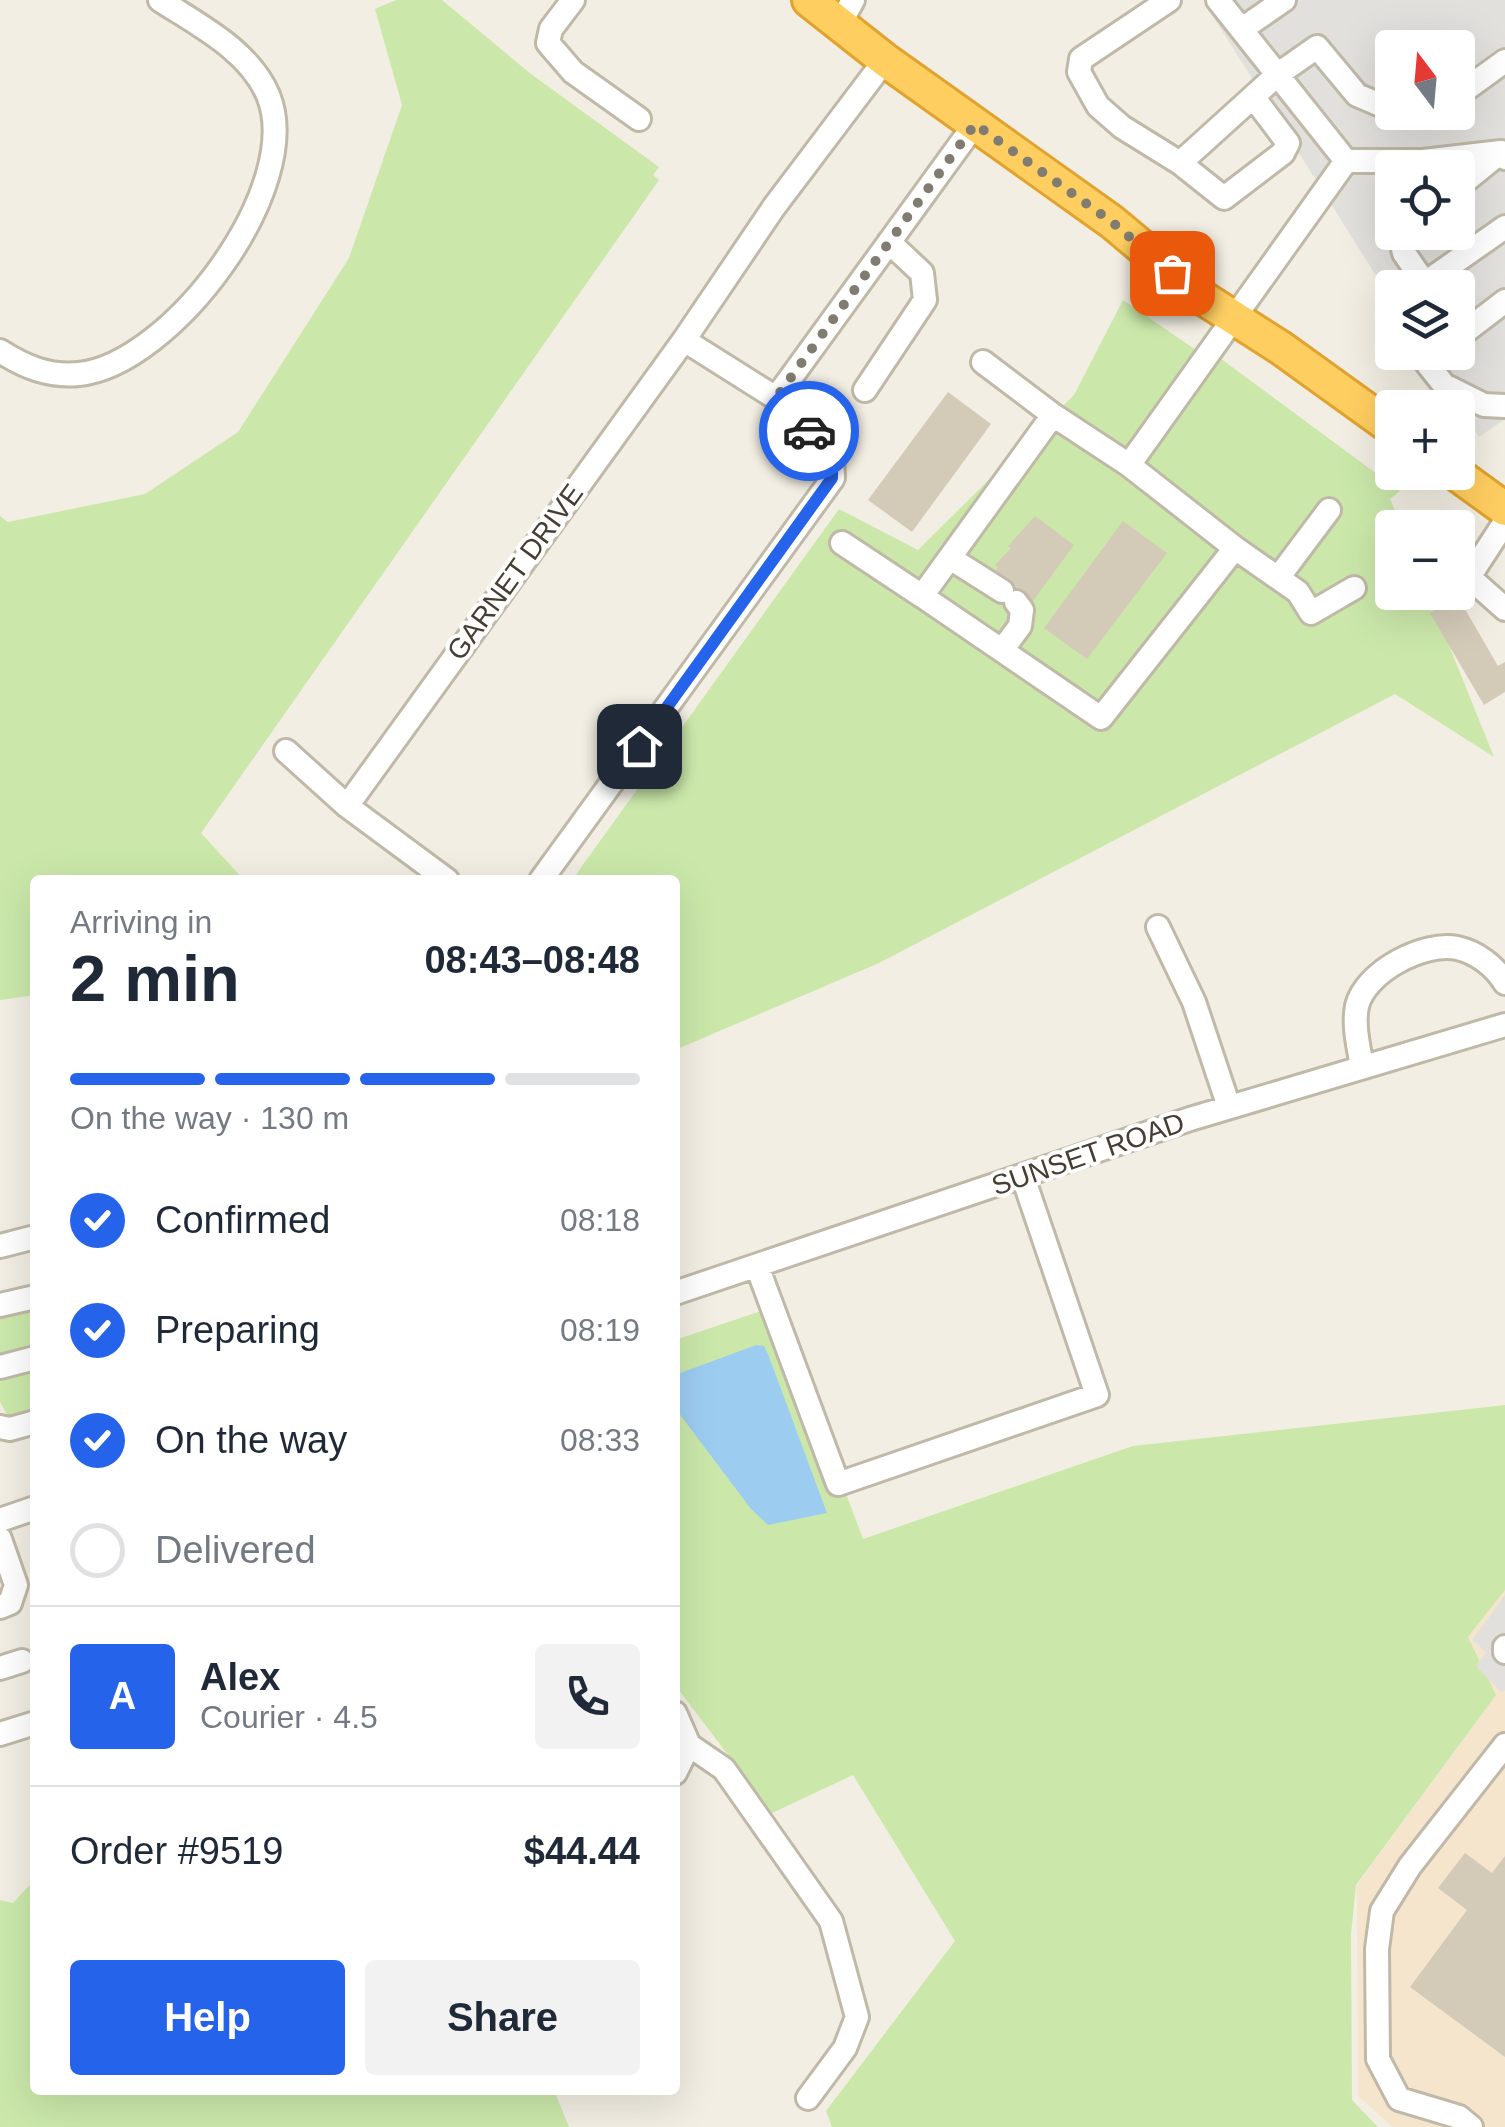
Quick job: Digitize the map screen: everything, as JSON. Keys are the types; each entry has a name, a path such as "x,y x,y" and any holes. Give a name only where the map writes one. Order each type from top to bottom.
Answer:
{"highway":[{"path":"809,0 847,12 885,60 1112,222 1202,298 1237,318 1375,416"},
{"path":"1475,487 1503,508"}],"street":[{"path":"0,351 37,371 59,374 81,374 124,360 161,334 190,304 257,209 274,144 268,94 248,65 223,42 160,0"},
{"path":"573,0 551,29 548,42 573,72 640,119"},
{"path":"1168,0 1081,59 1078,72 1098,106 1224,198 1283,154 1288,143 1254,98"},
{"path":"1218,0 1346,161"},
{"path":"1242,29 1284,0"},
{"path":"1180,163 1277,75 1317,48 1356,94 1375,102"},
{"name":"GARNET DRIVE","path":"347,806 684,340 774,206 885,60"},
{"path":"1475,83 1505,61"},
{"path":"776,398 975,124"},
{"path":"1346,161 1503,155"},
{"path":"1475,175 1503,155"},
{"path":"1129,465 1346,161"},
{"path":"1446,270 1505,227"},
{"path":"864,390 925,300 922,273 890,242"},
{"path":"1475,324 1505,301"},
{"path":"545,875 832,478 832,456 776,398 684,340"},
{"path":"983,362 1298,592 1311,613 1354,588"},
{"path":"1432,370 1444,385 1484,405 1505,406"},
{"path":"922,596 1054,414"},
{"path":"1475,556 1503,508"},
{"path":"1278,578 1329,510"},
{"path":"842,543 1101,718 1236,548"},
{"path":"950,558 1022,610 1020,626 1002,650"},
{"path":"1475,586 1505,610"},
{"path":"286,751 347,806 440,875"},
{"path":"1158,927 1194,1002 1229,1107"},
{"path":"1362,1067 1356,1035 1357,1006 1367,984 1383,968 1427,951 1454,946 1476,955 1505,984"},
{"name":"SUNSET ROAD","path":"680,1291 1229,1107 1505,1025"},
{"path":"757,1266 838,1484 1098,1395 1022,1177"},
{"path":"0,1246 30,1238"},
{"path":"0,1306 30,1297"},
{"path":"2,1360 30,1358"},
{"path":"0,1427 10,1429 30,1423"},
{"path":"0,1520 30,1510"},
{"path":"0,1539 16,1586 10,1604 0,1607"},
{"path":"680,1724 690,1745 724,1769 831,1922 857,2017 845,2048 808,2098"},
{"path":"0,1734 30,1725"},
{"path":"680,1764 690,1745"},
{"path":"1471,2127 1459,2118 1399,2099 1378,2059 1377,1949 1382,1910 1410,1866 1505,1745"}],"shaded area":[{"path":"1236,0 1505,0 1505,419 1479,437 1475,431 1475,390 1449,390 1436,370 1475,370 1475,270 1375,270 1375,274 1212,15"},
{"path":"1505,1590 1505,2127 1393,2127 1358,2096 1357,1885 1496,1695 1468,1637"},
{"path":"1505,1595 1502,1693 1476,1666 1486,1653 1472,1640"}],"green space":[{"path":"396,0 442,0 531,74 659,167 653,175 659,180 201,833 239,875 30,875 30,996 0,1000 0,516 8,522 145,494 238,432 349,258 402,105 375,9"},
{"path":"1123,300 1212,361 1216,355 1375,473 1375,490 1400,491 1390,499 1395,510 1375,510 1375,610 1435,610 1494,757 1395,694 879,963 680,1048 680,875 576,875 839,509 918,550 1074,395"},
{"path":"30,1297 30,1431 19,1436 0,1402 0,1314"},
{"path":"776,1306 863,1539 1133,1446 1505,1405 1505,1590 1468,1637 1496,1695 1356,1885 1351,1934 1352,2100 1378,2127 832,2127 826,2111 955,1941 853,1775 772,1813 680,1692 680,1338"},
{"path":"30,1884 30,2095 556,2095 569,2127 0,2127 0,1900 13,1903"}],"water":[{"path":"756,1345 764,1346 827,1513 768,1525 751,1509 680,1415 680,1373"}],"building":[{"path":"948,392 991,424 912,532 868,500"},
{"path":"1035,516 1074,545 1030,605 1012,608 997,598 992,576 998,567 995,565 1011,548 1008,546"},
{"path":"1123,521 1167,553 1087,659 1044,628"},
{"path":"1466,610 1498,666 1505,662 1505,692 1484,705 1430,613"},
{"path":"1465,1853 1492,1873 1505,1856 1505,2057 1410,1987 1467,1910 1438,1888"}],"way so far":[{"path":"809,431 776,398 975,124 1112,222 1172,273"}],"route":[{"path":"639,746 826,490 835,468 832,456 809,431"}]}
